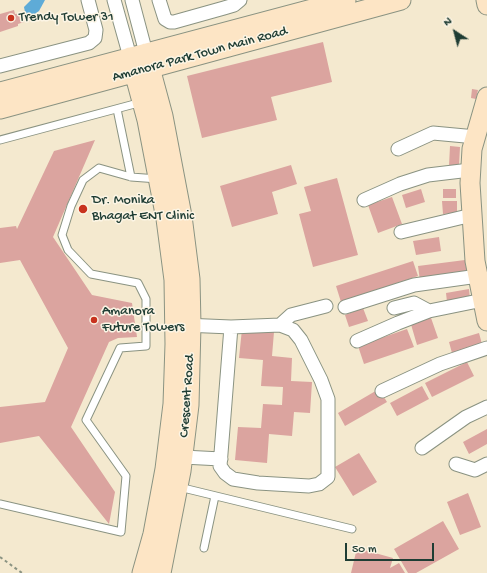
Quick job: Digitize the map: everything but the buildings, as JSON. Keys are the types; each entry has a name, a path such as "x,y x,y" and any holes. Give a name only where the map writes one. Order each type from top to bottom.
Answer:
{"main road":[{"name":"Amanora Park Town Main Road","path":"318,15 346,0"},
{"name":"Amanora Park Town Main Road","path":"0,109 140,63 318,15 401,0"},
{"path":"486,0 487,5"},
{"name":"Amanora Park Town Main Road","path":"0,92 140,63"},
{"name":"Crescent Road","path":"140,63 142,102 167,179"},
{"name":"Crescent Road","path":"140,63 163,116 167,179 166,219 174,280 183,325 189,405 183,457 170,485 153,534 142,573"},
{"path":"487,97 472,149 470,170 475,261 487,321"},
{"name":"Crescent Road","path":"165,572 176,344 183,325"}],"street":[{"path":"0,66 89,43 96,38 96,30 88,0"},
{"path":"114,0 140,63"},
{"path":"132,0 140,63"},
{"path":"159,0 165,19 170,22 234,5 240,0"},
{"path":"398,149 433,133 476,137"},
{"path":"364,200 400,184 428,175 470,170"},
{"path":"401,232 472,216"},
{"path":"345,308 414,285 478,276"},
{"path":"357,341 398,323 429,312 483,300"},
{"path":"394,308 414,303 429,312"},
{"path":"280,325 291,315 326,306"},
{"path":"183,325 231,327 280,325 293,330 301,340 321,380 328,399 328,477 319,484 309,486 258,483 233,479 225,473 220,466 231,327"},
{"path":"382,391 440,364 487,348"},
{"path":"422,448 466,417 487,407"},
{"path":"183,457 221,459"},
{"path":"456,464 475,470 487,464"}],"lane":[{"path":"0,140 142,102"},
{"path":"117,109 131,176"},
{"path":"0,504 121,532 126,476 86,420 120,348 146,346 146,299 138,283 91,274 68,250 62,235 71,206 83,180 99,168 131,176 167,179"},
{"path":"170,485 352,529"},
{"path":"204,548 215,496"}],"path":[{"path":"0,557 22,573"}],"water":[{"path":"31,0 45,0 39,11 30,17 26,17 24,7"}],"place":[{"name":"Trendy Tower 31","path":"11,18"},
{"name":"Dr. Monika Bhagat ENT Clinic","path":"83,209"},
{"name":"Amanora Future Towers","path":"94,320"}]}
